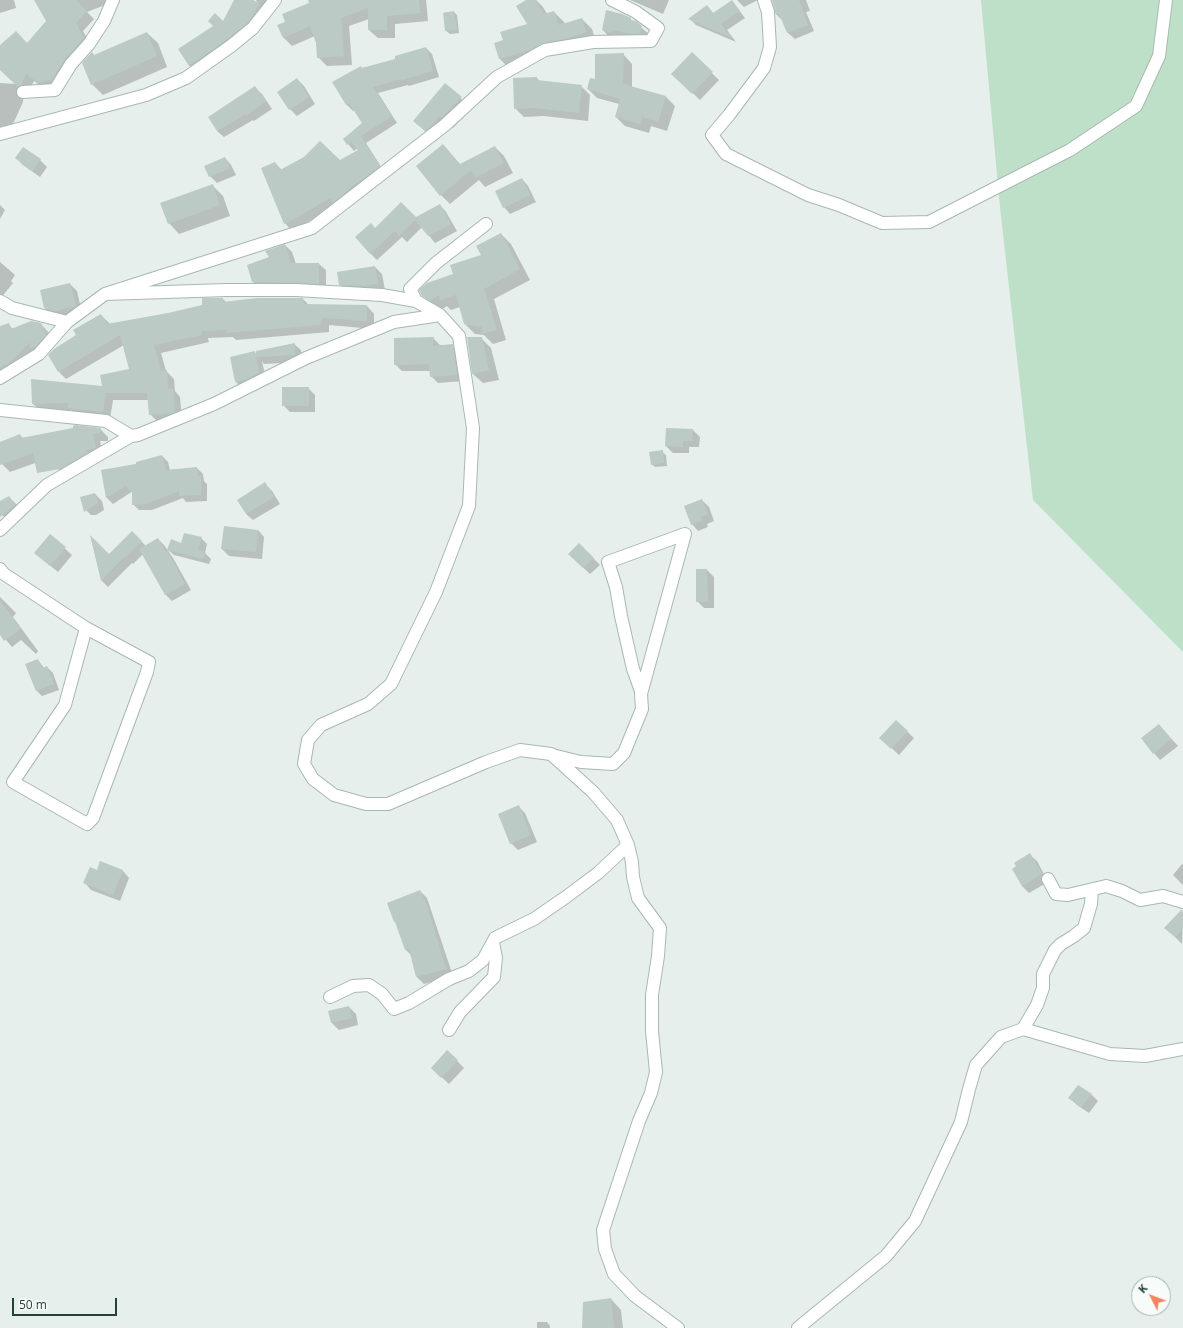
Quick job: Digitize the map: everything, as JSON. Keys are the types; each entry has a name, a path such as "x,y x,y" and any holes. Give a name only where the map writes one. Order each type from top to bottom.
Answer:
{"street":[{"path":"23,92 55,90 71,64 89,44 104,21 112,0"},
{"path":"0,134 146,95 186,78 231,46 253,28 275,0"},
{"path":"0,378 39,354 67,322 105,294 312,228 445,125 497,77 545,50 593,42 651,41 658,28 636,12 612,0"},
{"path":"764,0 768,12 770,47 764,68 712,135 726,154 808,195 839,205 882,224 929,222 1070,150 1136,106 1159,56 1166,0"},
{"path":"416,301 410,289 436,263 486,224"},
{"path":"105,294 226,290 296,290 382,295 416,301 440,315 459,336 473,428 469,506 436,592 391,684 368,704 322,725 308,740 304,764 313,779 334,795 366,804 388,804 486,762 520,750 551,754 581,762 613,764 624,753 642,709 641,694 633,669 616,587 608,562 685,534 641,694"},
{"path":"0,301 12,308 67,322"},
{"path":"0,530 47,485 131,436 138,435 214,404 306,358 394,322 440,315"},
{"path":"0,410 106,421 131,436"},
{"path":"0,569 4,574 86,628 149,662 147,672 93,818 87,824 13,782 65,705 86,628"},
{"path":"551,754 593,792 617,820 628,845 638,898 660,928 658,956 652,995 652,1031 656,1072 652,1093 639,1121 603,1230 605,1249 614,1274 635,1296 678,1328"},
{"path":"330,997 353,986 369,984 382,994 394,1009 409,1002 449,979 469,971 482,960 495,938 534,919 566,897 598,873 628,845"},
{"path":"1048,879 1056,894 1068,895 1106,886 1122,891 1140,900 1163,896 1183,902"},
{"path":"1023,1029 1037,1005 1043,988 1043,974 1055,950 1084,928 1091,904 1092,890"},
{"path":"449,1030 460,1012 494,977 496,958 492,942"},
{"path":"798,1328 886,1256 915,1221 961,1122 976,1065 1001,1037 1023,1029 1110,1054 1145,1056 1183,1049"}],"green space":[{"path":"981,0 1183,0 1183,652 1033,500 1000,207"}],"building":[{"path":"34,0 76,0 87,11 76,23 84,38 65,59 51,81 49,80 38,83 26,74 21,85 18,87 0,70 0,45 16,31 27,43 46,21"},
{"path":"234,0 253,0 259,3 248,23 189,66 178,49 213,26 208,21 215,13 223,21"},
{"path":"308,0 419,0 420,13 387,16 387,30 368,30 368,8 341,18 344,56 317,58 316,43 310,26 283,38 277,25 285,22 282,14 309,3"},
{"path":"526,0 535,0 544,14 554,11 559,25 582,18 586,32 565,39 544,43 530,50 499,59 494,43 503,40 500,32 527,24 516,6"},
{"path":"732,0 740,11 721,24 732,38 688,19 707,5 713,13"},
{"path":"772,0 799,0 808,25 787,33 779,14 776,15"},
{"path":"606,10 622,14 631,18 631,20 636,21 642,26 640,34 630,34 613,30 612,33 602,30"},
{"path":"454,11 457,30 445,31 443,13"},
{"path":"147,32 157,56 91,85 82,63 92,52 94,55"},
{"path":"426,47 433,71 373,87 392,116 361,136 380,166 350,187 351,188 333,203 330,198 284,224 261,168 275,162 280,170 304,157 320,141 340,160 358,150 351,142 347,145 343,139 362,123 349,103 346,105 332,82 361,66 362,68 395,59 395,56"},
{"path":"692,52 713,72 692,94 671,74"},
{"path":"624,53 623,84 666,96 658,122 642,117 640,124 615,117 620,99 587,89 590,78 595,79 595,54"},
{"path":"537,77 537,80 582,85 579,113 534,108 514,109 513,78"},
{"path":"297,78 309,97 289,110 277,92"},
{"path":"445,83 462,97 441,118 439,116 431,127 425,131 413,121"},
{"path":"255,86 266,101 247,115 246,114 217,131 208,117"},
{"path":"443,144 460,164 495,146 504,163 475,178 471,170 440,196 416,166"},
{"path":"23,147 41,159 32,171 15,158"},
{"path":"225,157 230,168 209,177 204,166"},
{"path":"522,178 530,195 503,208 495,191"},
{"path":"213,184 220,205 168,224 160,203"},
{"path":"401,202 416,217 440,204 451,224 428,236 415,220 399,236 395,231 370,254 355,237 371,223 375,228"},
{"path":"501,233 520,269 484,289 497,330 482,334 482,327 464,324 456,295 440,300 439,295 430,301 422,296 419,290 427,283 453,274 450,265 481,255 476,246"},
{"path":"285,244 291,263 319,263 319,284 252,282 247,265 269,257 265,251"},
{"path":"375,266 378,284 363,286 339,285 337,272"},
{"path":"70,283 76,306 55,311 44,308 40,290"},
{"path":"202,298 223,298 223,302 257,298 303,298 304,304 367,305 367,321 322,318 321,325 227,333 227,330 201,331 202,335 154,345 161,371 167,370 168,389 173,388 175,412 173,413 149,415 147,393 106,393 103,412 68,408 68,403 32,404 31,379 102,386 100,375 129,369 120,335 58,372 48,355 54,349 76,335 73,330 101,314 107,324 202,305"},
{"path":"31,321 41,323 46,335 36,346 30,348 30,342 8,364 0,367 0,326 9,323 11,329"},
{"path":"434,337 433,346 453,344 457,375 430,377 429,364 394,365 394,338"},
{"path":"467,337 482,337 489,370 472,374"},
{"path":"295,343 295,355 256,357 256,351"},
{"path":"255,351 259,373 245,380 235,382 230,357"},
{"path":"282,387 309,387 309,406 282,406"},
{"path":"75,425 101,428 100,433 93,434 96,448 86,450 87,453 60,469 37,473 33,453 0,465 0,442 20,434 21,438 73,428"},
{"path":"666,428 693,429 692,441 683,441 683,447 665,446"},
{"path":"663,450 664,463 651,465 649,452"},
{"path":"162,455 166,470 197,467 198,476 201,476 201,495 179,496 179,491 146,504 132,505 132,491 130,491 126,486 106,498 101,470 136,464 136,462"},
{"path":"265,482 274,497 246,514 237,500"},
{"path":"95,493 98,503 84,512 80,497"},
{"path":"9,496 15,505 0,517 0,501"},
{"path":"702,499 708,514 701,517 702,521 691,525 684,506"},
{"path":"224,526 258,530 256,552 221,549"},
{"path":"132,531 142,541 101,581 90,535 109,554"},
{"path":"184,533 202,537 198,550 206,552 203,559 167,550 171,539 181,543"},
{"path":"50,534 66,547 50,566 34,553"},
{"path":"158,538 166,552 167,550 185,584 165,595 139,549"},
{"path":"579,543 594,558 583,568 568,554"},
{"path":"696,569 707,569 708,602 696,602"},
{"path":"0,600 21,629 4,641 0,635"},
{"path":"38,659 42,668 47,666 54,684 36,691 25,664"},
{"path":"896,720 908,731 891,749 879,738"},
{"path":"1159,724 1171,739 1153,754 1141,738"},
{"path":"519,805 531,835 510,844 498,814"},
{"path":"1030,853 1042,874 1022,886 1012,869 1016,866 1014,863"},
{"path":"100,861 123,870 113,895 83,883 90,867 97,870"},
{"path":"420,890 428,908 446,969 416,977 409,949 405,950 387,903"},
{"path":"1182,909 1183,929 1175,937 1164,928"},
{"path":"349,1006 352,1018 331,1023 328,1011"},
{"path":"447,1050 458,1060 441,1078 431,1068"},
{"path":"1078,1085 1092,1094 1081,1107 1068,1098"},
{"path":"611,1298 614,1328 582,1328 583,1302"}]}
